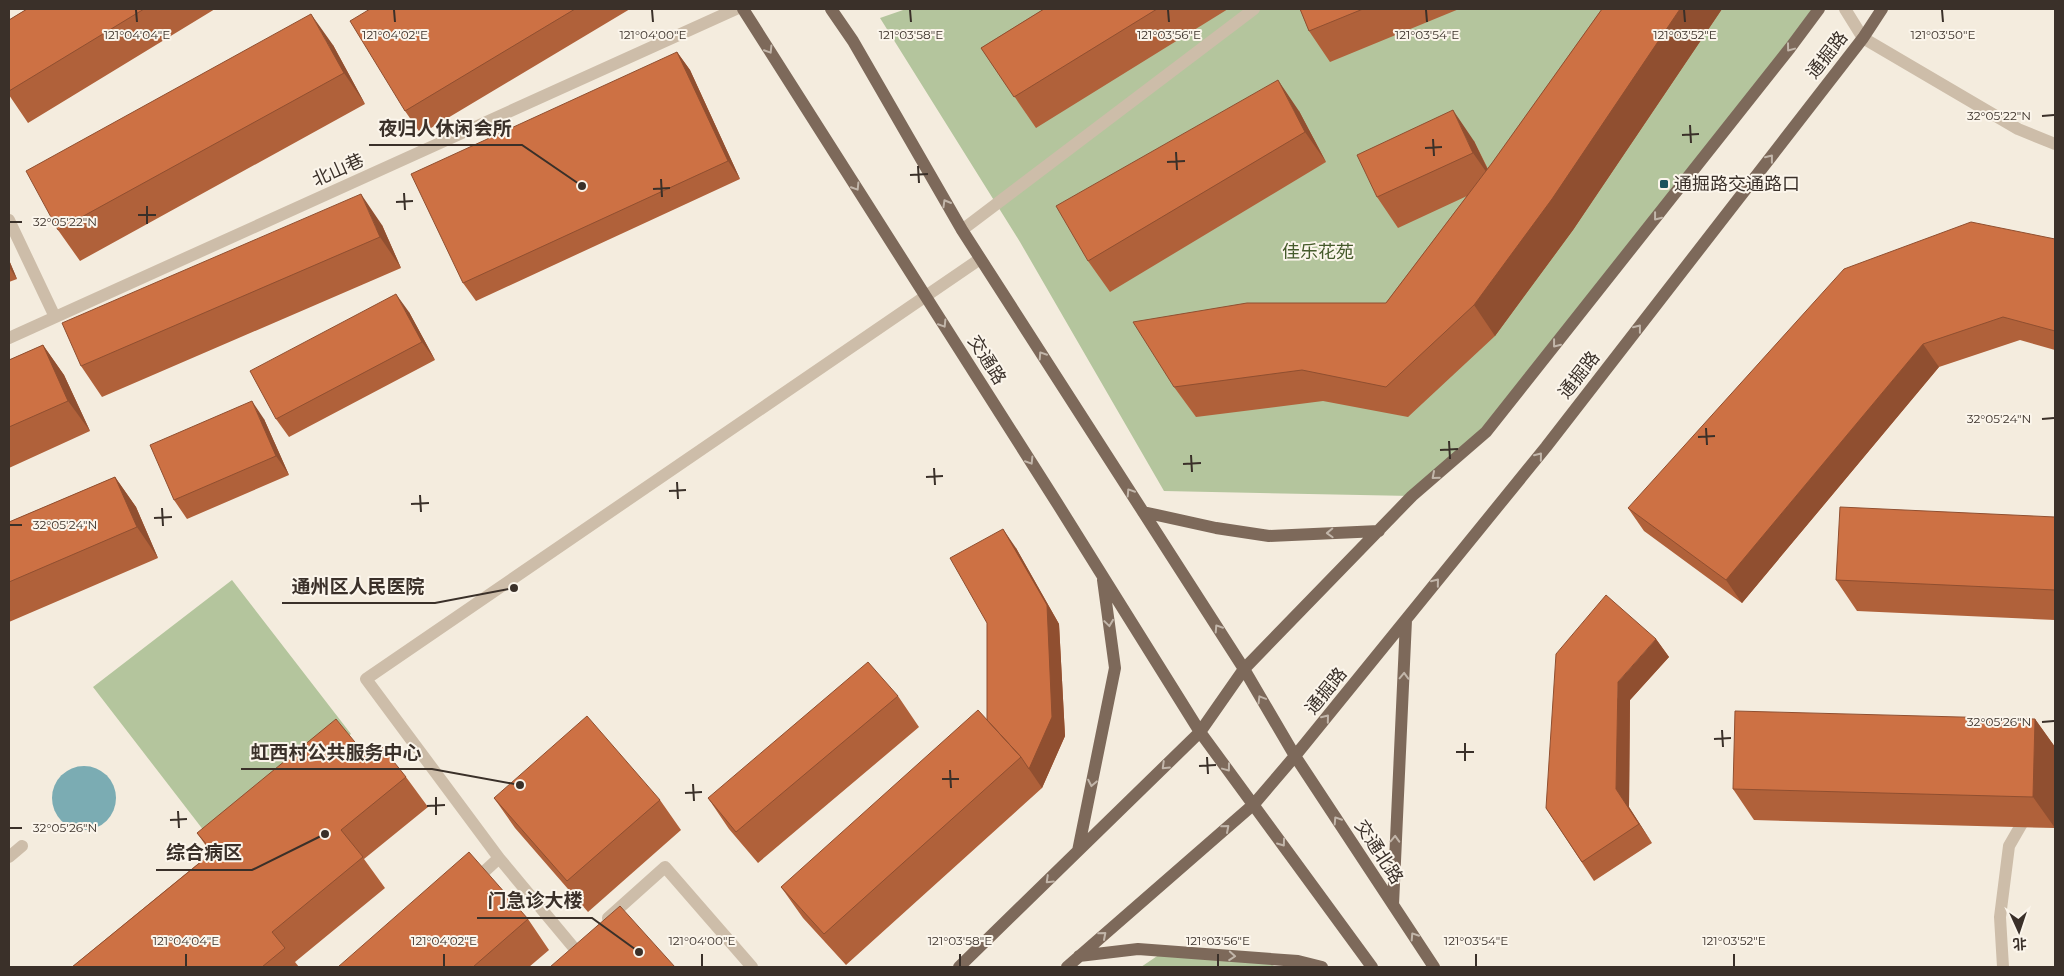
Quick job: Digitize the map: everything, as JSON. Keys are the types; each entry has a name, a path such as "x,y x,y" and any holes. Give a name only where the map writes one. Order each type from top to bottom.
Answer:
{"main road":[{"name":"交通路","path":"742,9 1200,732 1254,804"},
{"path":"831,9 853,41 980,260 1244,670"},
{"name":"通掘路","path":"1200,732 1244,670 1412,496 1486,432 1784,56 1819,9"},
{"name":"通掘路","path":"1254,804 1546,447 1863,38 1882,9"},
{"path":"1143,512 1216,528 1269,536 1379,531"},
{"path":"1078,851 1115,668 1102,575"},
{"path":"1393,905 1406,620"},
{"name":"交通北路","path":"1244,670 1295,756 1434,967"},
{"path":"959,967 1200,732"},
{"path":"1066,967 1254,804 1372,967"},
{"path":"1079,956 1138,949 1298,961 1322,967"}],"street":[{"name":"北山巷","path":"9,338 736,9"},
{"path":"962,230 1254,9"},
{"path":"1845,9 1863,38 2018,129 2055,144"},
{"path":"9,220 55,317"},
{"path":"574,948 499,858 366,680 980,260"},
{"path":"2003,967 2000,917 2009,846 2037,799"},
{"path":"9,857 22,846"},
{"path":"463,890 499,858"},
{"path":"602,923 665,867 752,967"}],"green space":[{"name":"佳乐花苑","path":"906,9 1815,9 1486,432 1412,496 1164,491 1020,242 880,18"},
{"path":"232,580 351,734 211,840 93,687"},
{"path":"1169,948 1242,952 1277,967 1141,967"}],"water":[{"path":"84,766 102,772 110,780 116,798 110,816 102,824 84,830 66,824 58,816 52,798 58,780 66,772"}],"building":[{"path":"27,9 144,9 9,91 9,20"},
{"path":"370,9 575,9 405,111 350,21"},
{"path":"1044,9 1157,9 1014,97 981,48"},
{"path":"1300,9 1363,9 1309,31"},
{"path":"1602,9 1680,9 1552,199 1474,305 1386,387 1302,370 1174,387 1133,322 1247,303 1386,303 1492,163"},
{"path":"311,14 344,73 58,230 26,171"},
{"path":"677,52 728,161 463,283 411,174"},
{"path":"1278,80 1305,132 1088,261 1056,206"},
{"path":"1453,110 1473,153 1377,197 1357,155"},
{"path":"361,194 380,237 81,366 62,323"},
{"path":"1971,222 2055,239 2055,331 2003,317 1923,344 1726,580 1628,508 1844,269"},
{"path":"396,294 422,342 276,419 250,371"},
{"path":"43,345 68,401 9,427 9,360"},
{"path":"252,401 276,456 174,500 150,445"},
{"path":"115,477 137,527 9,582 9,522"},
{"path":"1840,507 2055,517 2055,590 1836,580"},
{"path":"1003,529 1047,605 1052,717 1029,769 1021,757 987,720 987,623 950,558"},
{"path":"1606,595 1656,639 1618,682 1616,789 1639,824 1582,862 1546,808 1556,654"},
{"path":"868,662 898,696 736,832 708,798"},
{"path":"978,710 1021,757 824,934 781,887"},
{"path":"1735,711 2035,719 2033,797 1733,789"},
{"path":"587,716 660,800 567,881 494,798"},
{"path":"336,719 368,758 382,747 406,777 341,830 363,857 272,932 285,948 262,967 72,967 213,852 197,833"},
{"path":"469,852 528,919 473,967 338,967"},
{"path":"620,906 675,967 550,967"}],"place":[{"name":"通掘路交通路口","path":"1664,184"},
{"name":"夜归人休闲会所","path":"582,186"},
{"name":"通州区人民医院","path":"514,588"},
{"name":"虹西村公共服务中心","path":"520,785"},
{"name":"综合病区","path":"325,834"},
{"name":"门急诊大楼","path":"639,952"}]}
